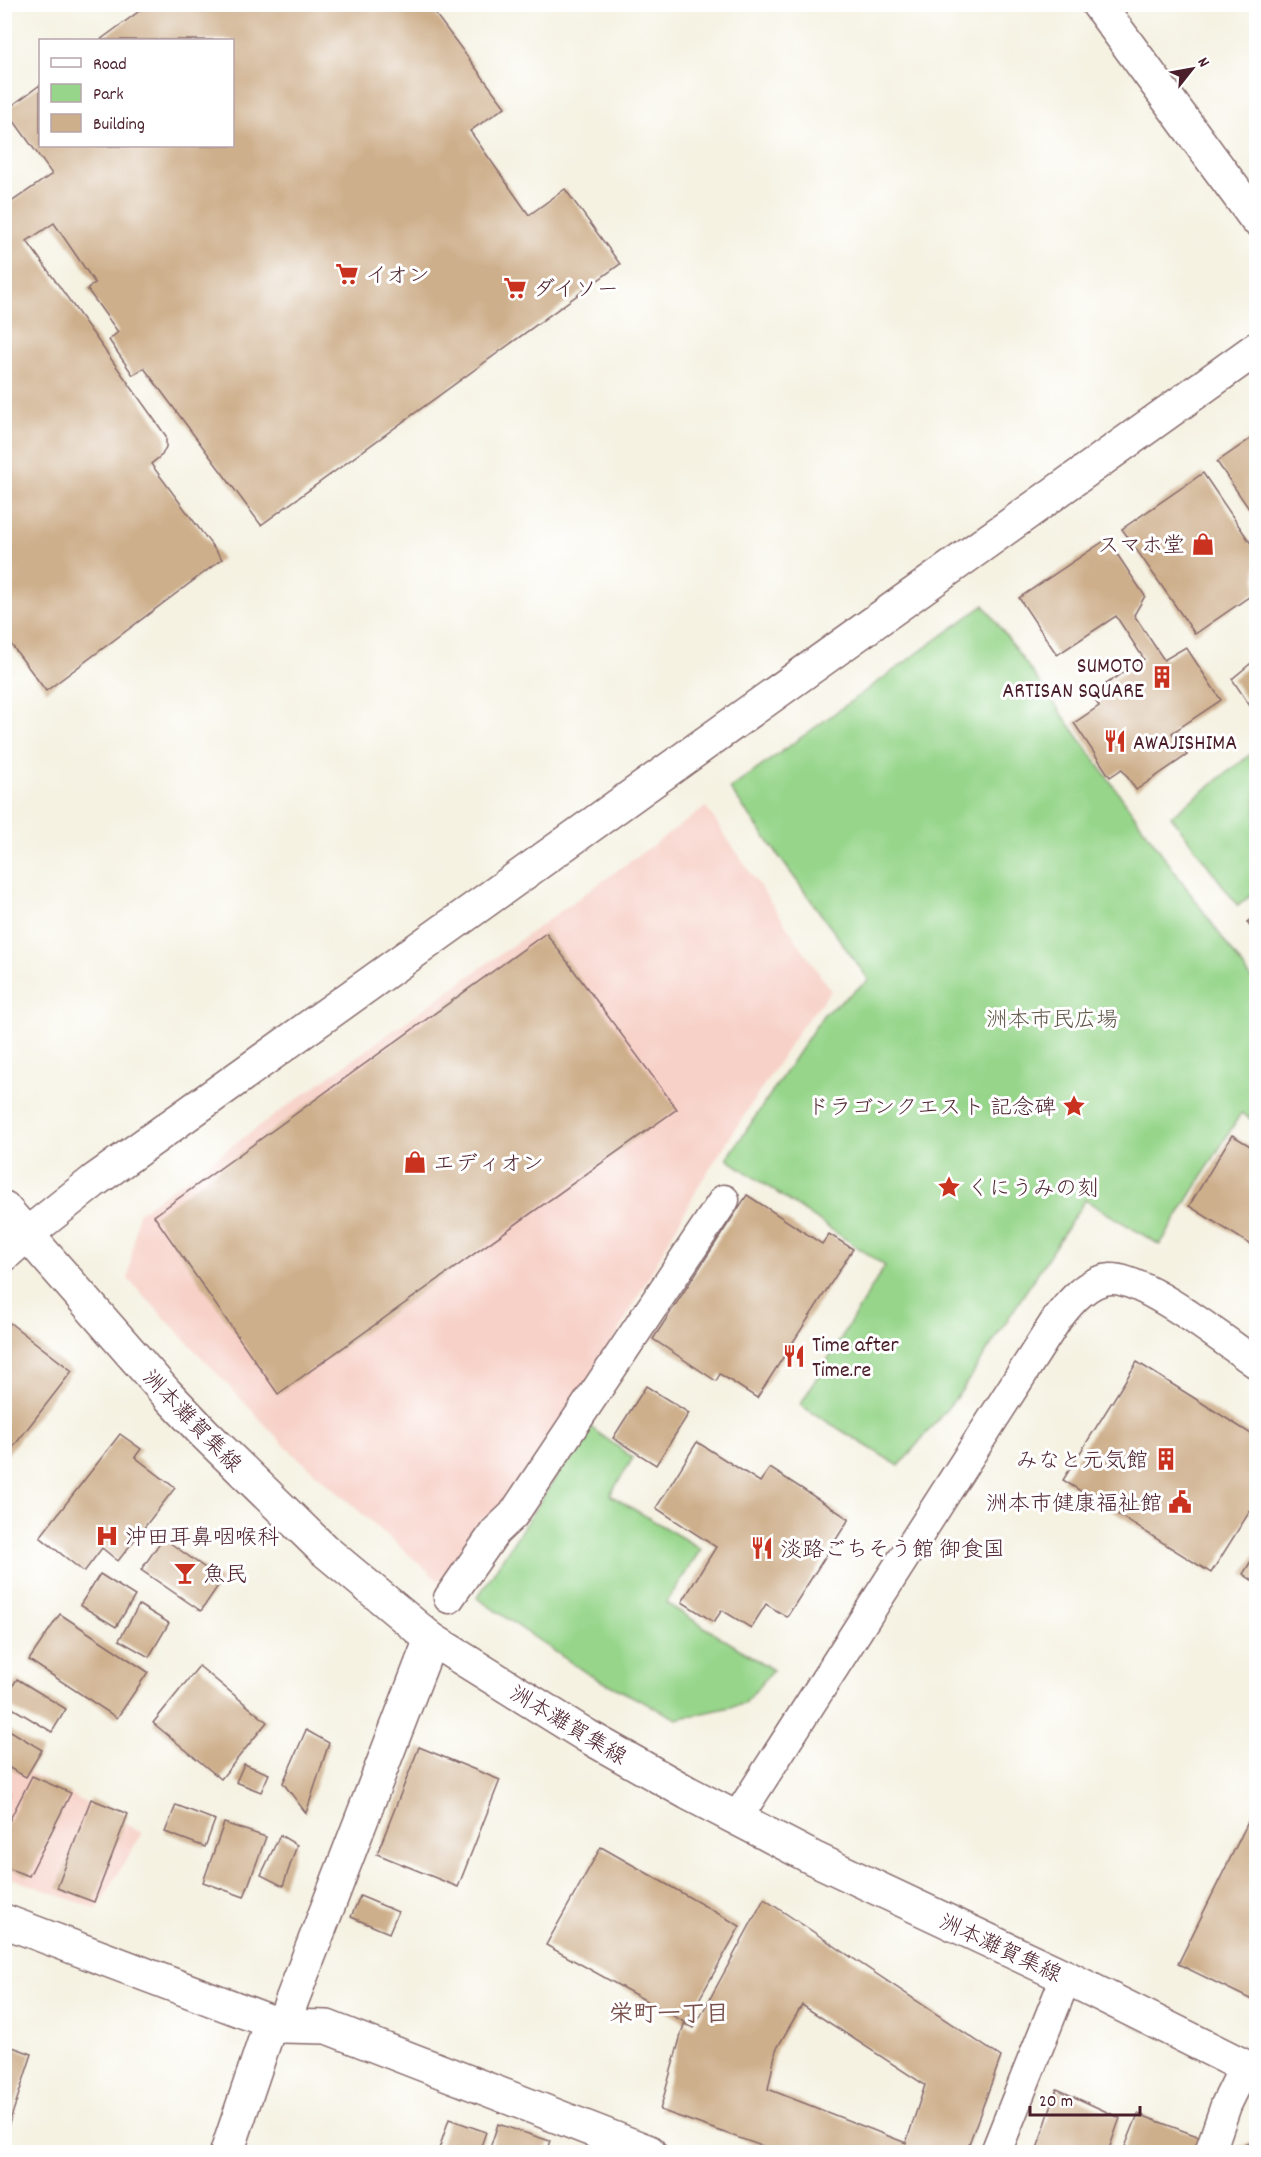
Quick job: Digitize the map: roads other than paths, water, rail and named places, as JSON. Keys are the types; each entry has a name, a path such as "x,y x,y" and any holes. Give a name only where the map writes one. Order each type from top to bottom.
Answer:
{"street":[{"path":"1098,4 1257,219"},
{"path":"15,1245 132,1154 1257,348"},
{"path":"449,1598 495,1532 513,1515 724,1200"},
{"name":"洲本灘賀集線","path":"4,1208 15,1245 322,1549 431,1639 637,1766 824,1863 1066,1977 1251,2069"},
{"path":"737,1818 1057,1319 1083,1291 1093,1284 1109,1279 1126,1281 1157,1296 1257,1363"},
{"path":"227,2152 431,1639"},
{"path":"4,1921 276,2024 327,2027 649,2152"},
{"path":"996,2152 1066,1977"},
{"path":"1209,2152 1226,2105 1251,2069"}],"place":[{"name":"イオン","path":"347,274"},
{"name":"ダイソー","path":"515,288"},
{"name":"スマホ堂","path":"1203,544"},
{"name":"SUMOTO ARTISAN SQUARE","path":"1162,677"},
{"name":"AWAJISHIMA","path":"1115,741"},
{"name":"ドラゴンクエスト 記念碑","path":"1074,1106"},
{"name":"エディオン","path":"415,1162"},
{"name":"くにうみの刻","path":"949,1187"},
{"name":"Time after Time.re","path":"794,1356"},
{"name":"みなと元気館","path":"1166,1459"},
{"name":"洲本市健康福祉館","path":"1180,1502"},
{"name":"沖田耳鼻咽喉科","path":"107,1536"},
{"name":"淡路ごちそう館 御食国","path":"762,1548"},
{"name":"魚民","path":"185,1573"}],"district":[{"name":"栄町一丁目","path":"669,2013"}],"park label":[{"name":"洲本市民広場","path":"1052,1018"}]}
